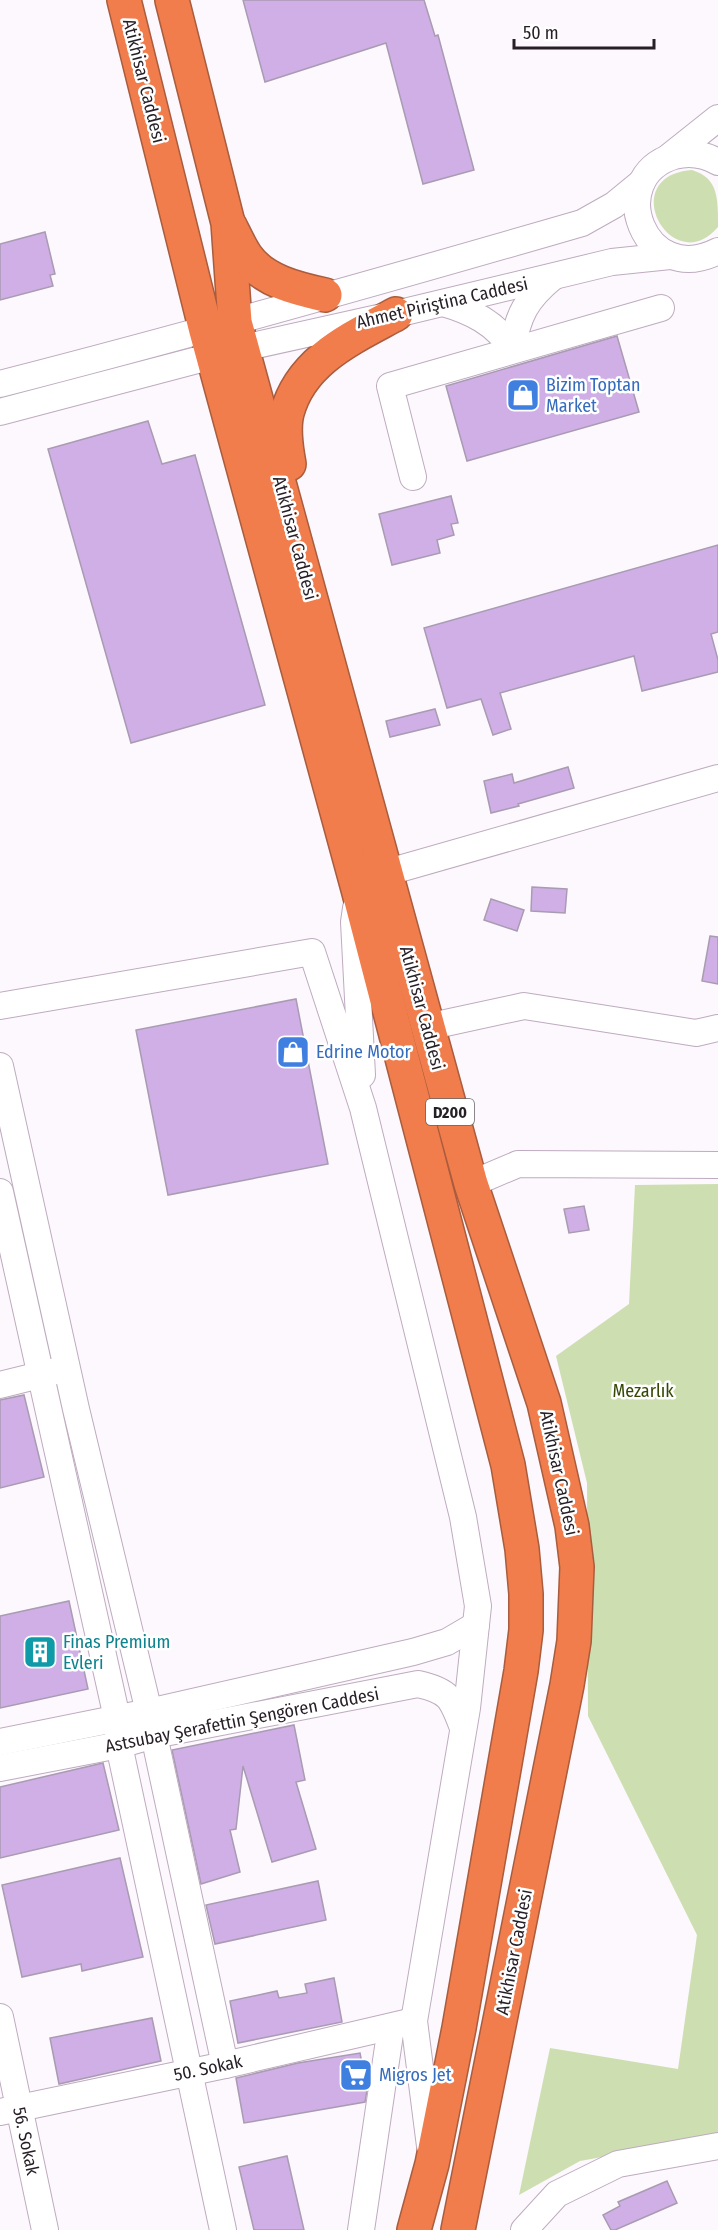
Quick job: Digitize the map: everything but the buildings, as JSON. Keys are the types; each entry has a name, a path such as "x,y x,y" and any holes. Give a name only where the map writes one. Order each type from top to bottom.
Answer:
{"highway":[{"name":"Atikhisar Caddesi","path":"124,0 225,339 372,881 426,1027 471,1184 544,1403 572,1526 577,1567 574,1641 567,1685 458,2230"},
{"name":"Atikhisar Caddesi","path":"172,0 228,223 225,339 303,569 372,881 516,1506 526,1594 526,1630 512,1727 459,2028 432,2164 414,2230"},
{"path":"228,223 247,258 269,277 301,290 325,295"},
{"path":"303,569 286,442 287,414 296,391 312,367 341,344 396,314"}],"street":[{"path":"666,159 718,118"},
{"path":"666,159 683,154 700,154 718,162"},
{"name":"Ahmet Piriştina Caddesi","path":"225,339 325,295 582,223 614,205 642,182 652,168 666,159"},
{"path":"642,182 637,199 637,216 644,233 655,247 718,274"},
{"name":"Ahmet Piriştina Caddesi","path":"225,339 396,314 612,262 706,258 718,251"},
{"path":"512,349 515,329 522,309 535,291 554,276"},
{"path":"443,303 462,308 480,317 506,339 512,349"},
{"path":"413,477 390,386 512,349 661,308"},
{"path":"0,384 225,339"},
{"path":"0,411 225,339"},
{"path":"363,1108 354,922 372,881 718,778"},
{"path":"0,1006 312,952 363,1108 463,1517 478,1606 463,1728 361,2230"},
{"path":"426,1027 524,1006 696,1033 718,1028"},
{"path":"0,1066 68,1368 152,1723 225,2065"},
{"path":"471,1184 518,1164 718,1165"},
{"path":"0,1192 117,1718 119,1745 223,2230"},
{"path":"0,1384 68,1368"},
{"name":"Astsubay Şerafettin Şengören Caddesi","path":"0,1768 119,1745 152,1723 447,1642 476,1625"},
{"name":"Astsubay Şerafettin Şengören Caddesi","path":"0,1742 117,1718 152,1723 418,1684 435,1688 449,1697 463,1728"},
{"name":"56. Sokak","path":"0,2017 10,2110 45,2230"},
{"path":"403,2024 432,2164"},
{"name":"50. Sokak","path":"10,2110 225,2065 403,2024"},
{"path":"524,2230 557,2194 618,2164 718,2145"}],"green space":[{"path":"692,170 707,178 715,190 718,227 700,240 684,242 669,234 659,221 654,205 657,189 669,176"},
{"name":"Mezarlık","path":"718,1184 718,2136 580,2161 519,2195 550,2048 678,2069 697,1935 588,1716 587,1483 556,1356 629,1304 635,1185"}],"place":[{"name":"Bizim Toptan Market","path":"523,395"},
{"name":"Edrine Motor","path":"293,1052"},
{"name":"Finas Premium Evleri","path":"40,1652"},
{"name":"Migros Jet","path":"356,2075"}]}
